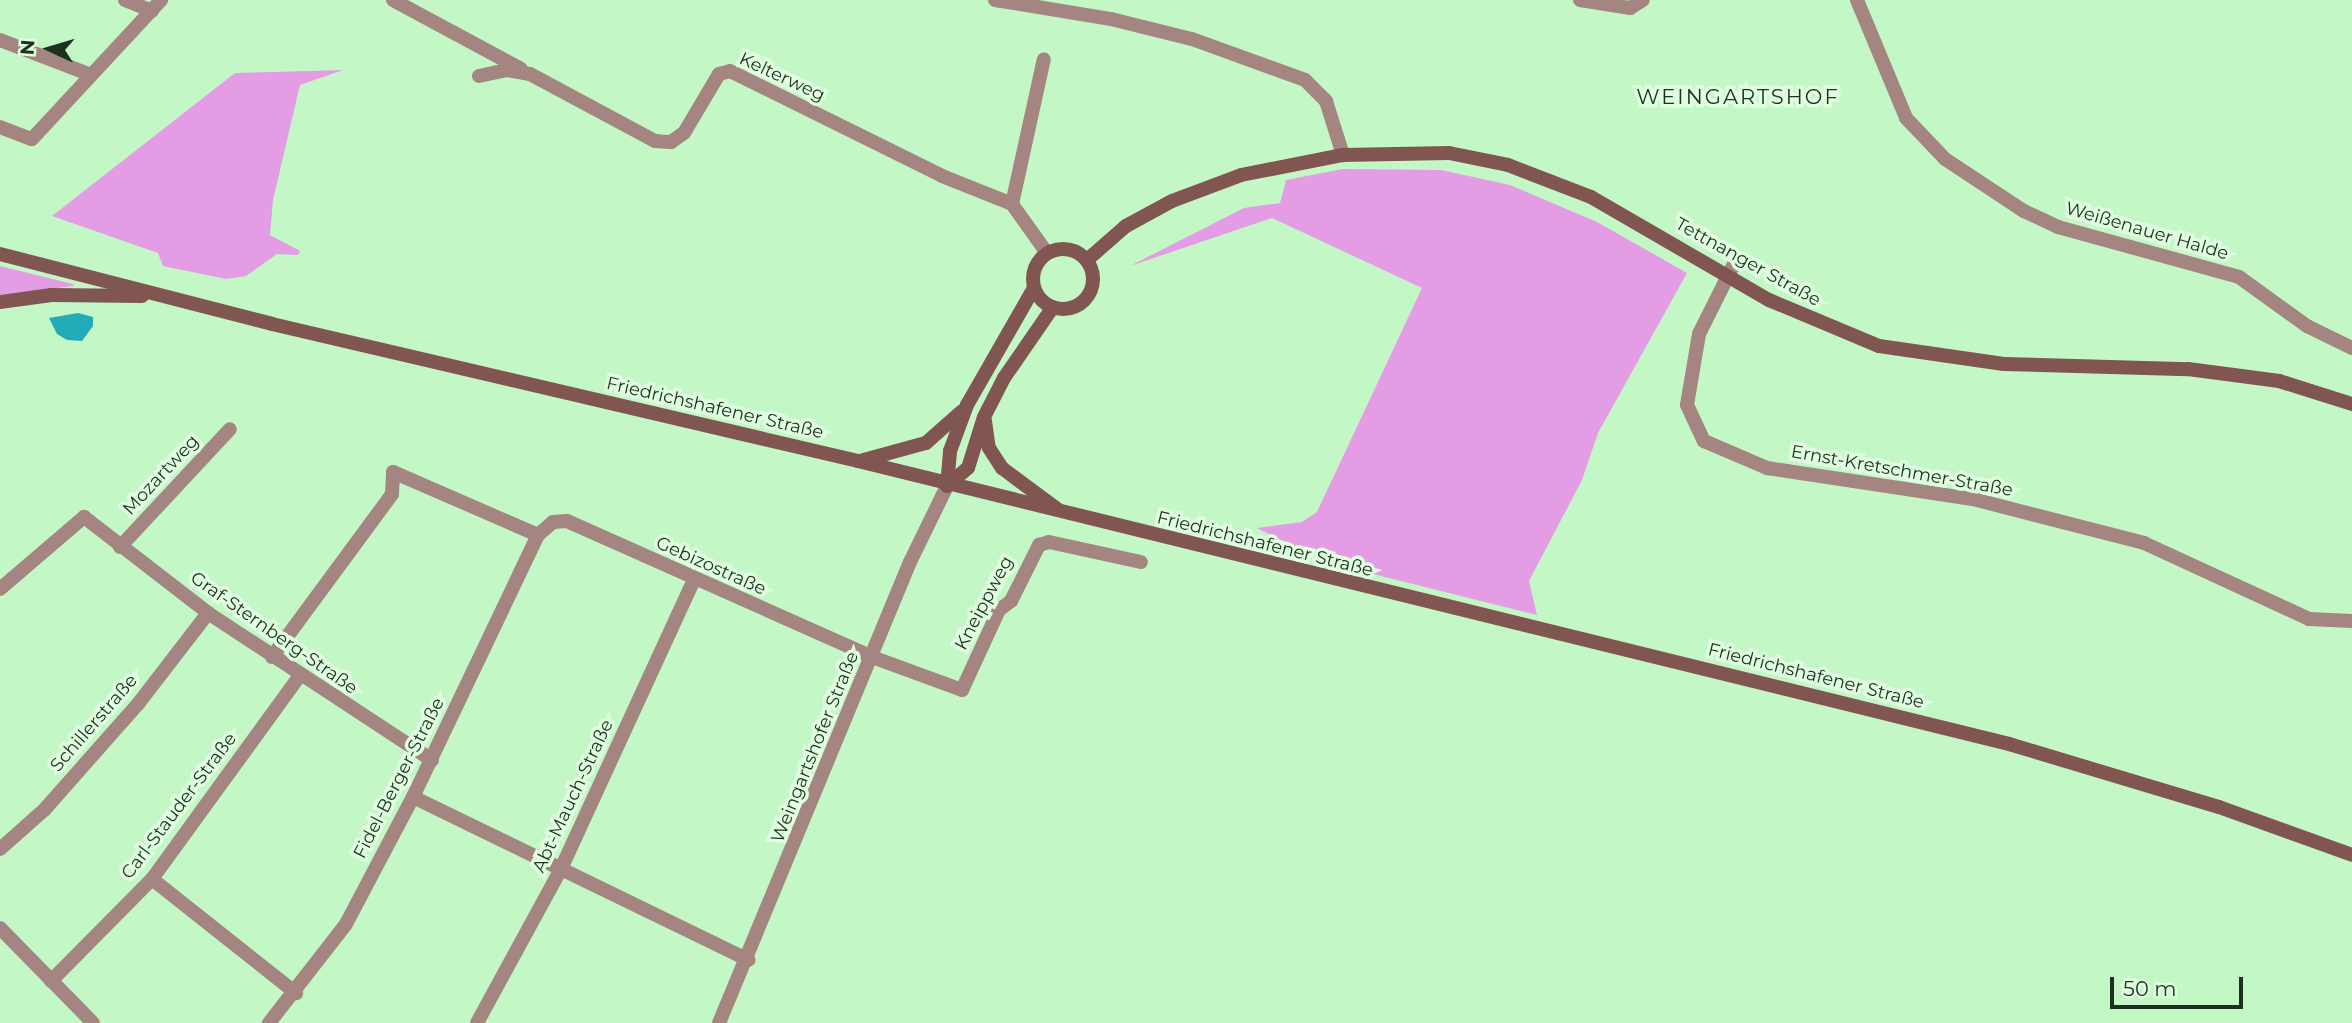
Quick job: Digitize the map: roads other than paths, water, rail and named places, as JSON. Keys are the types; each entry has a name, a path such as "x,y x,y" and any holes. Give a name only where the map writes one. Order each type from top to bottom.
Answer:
{"main road":[{"name":"Tettnanger Straße","path":"1087,260 1126,226 1194,192 1241,175 1343,155 1427,152 1508,165 1591,197 1731,270 1813,321 1907,353 2004,364 2188,369 2279,381 2352,404"},
{"path":"947,486 950,451 967,405 1034,288 1036,265 1047,253 1073,250 1087,260 1094,279 1086,299 1071,308 1053,307 1034,288"},
{"name":"Friedrichshafener Straße","path":"0,251 161,297 858,461 947,486 2009,744 2219,807 2352,855"},
{"name":"Friedrichshafener Straße","path":"0,302 52,295 161,297"},
{"path":"947,486 968,468 984,417 1032,332 1053,307"},
{"path":"858,461 926,443 967,405"},
{"path":"984,417 989,447 1002,468 1067,515"}],"street":[{"path":"125,0 157,5"},
{"name":"Kelterweg","path":"393,0 655,141 671,142 684,133 719,74 730,71 942,176 1012,204"},
{"path":"1580,0 1630,8 1643,0"},
{"name":"Weißenauer Halde","path":"1857,0 1906,118 1945,159 2024,211 2058,227 2239,278 2307,326 2352,348"},
{"path":"1000,1 1111,19 1192,39 1305,80 1326,101 1343,155"},
{"path":"0,127 32,139 157,5"},
{"path":"0,40 91,75"},
{"path":"1044,59 1012,204 1047,253"},
{"name":"Kelterweg","path":"479,76 507,70 530,74"},
{"name":"Ernst-Kretschmer-Straße","path":"1731,270 1699,334 1687,405 1704,441 1767,468 1973,499 2144,542 2309,619 2352,621"},
{"name":"Mozartweg","path":"120,547 230,429"},
{"path":"272,657 392,494 393,472 538,535"},
{"name":"Weingartshofer Straße","path":"719,1023 748,960 923,531 947,486"},
{"name":"Graf-Sternberg-Straße","path":"0,589 84,517 208,613 299,677 432,760"},
{"name":"Gebizostraße","path":"538,535 553,522 567,521 694,580 872,657"},
{"name":"Fidel-Berger-Straße","path":"269,1023 296,993 346,924 432,760 538,535"},
{"name":"Kneippweg","path":"872,657 962,690 999,610 1011,601 1039,545 1049,542 1141,562"},
{"name":"Abt-Mauch-Straße","path":"477,1023 560,871 694,580"},
{"name":"Schillerstraße","path":"0,849 45,809 138,704 208,613"},
{"name":"Carl-Stauder-Straße","path":"51,981 152,879 299,677"},
{"path":"413,797 560,871 748,960"},
{"path":"152,879 296,993"},
{"path":"0,928 93,1023"}],"water":[{"path":"78,313 93,317 93,326 82,341 67,340 57,334 49,318"}],"district":[{"name":"WEINGARTSHOF","path":"1738,97"}]}
